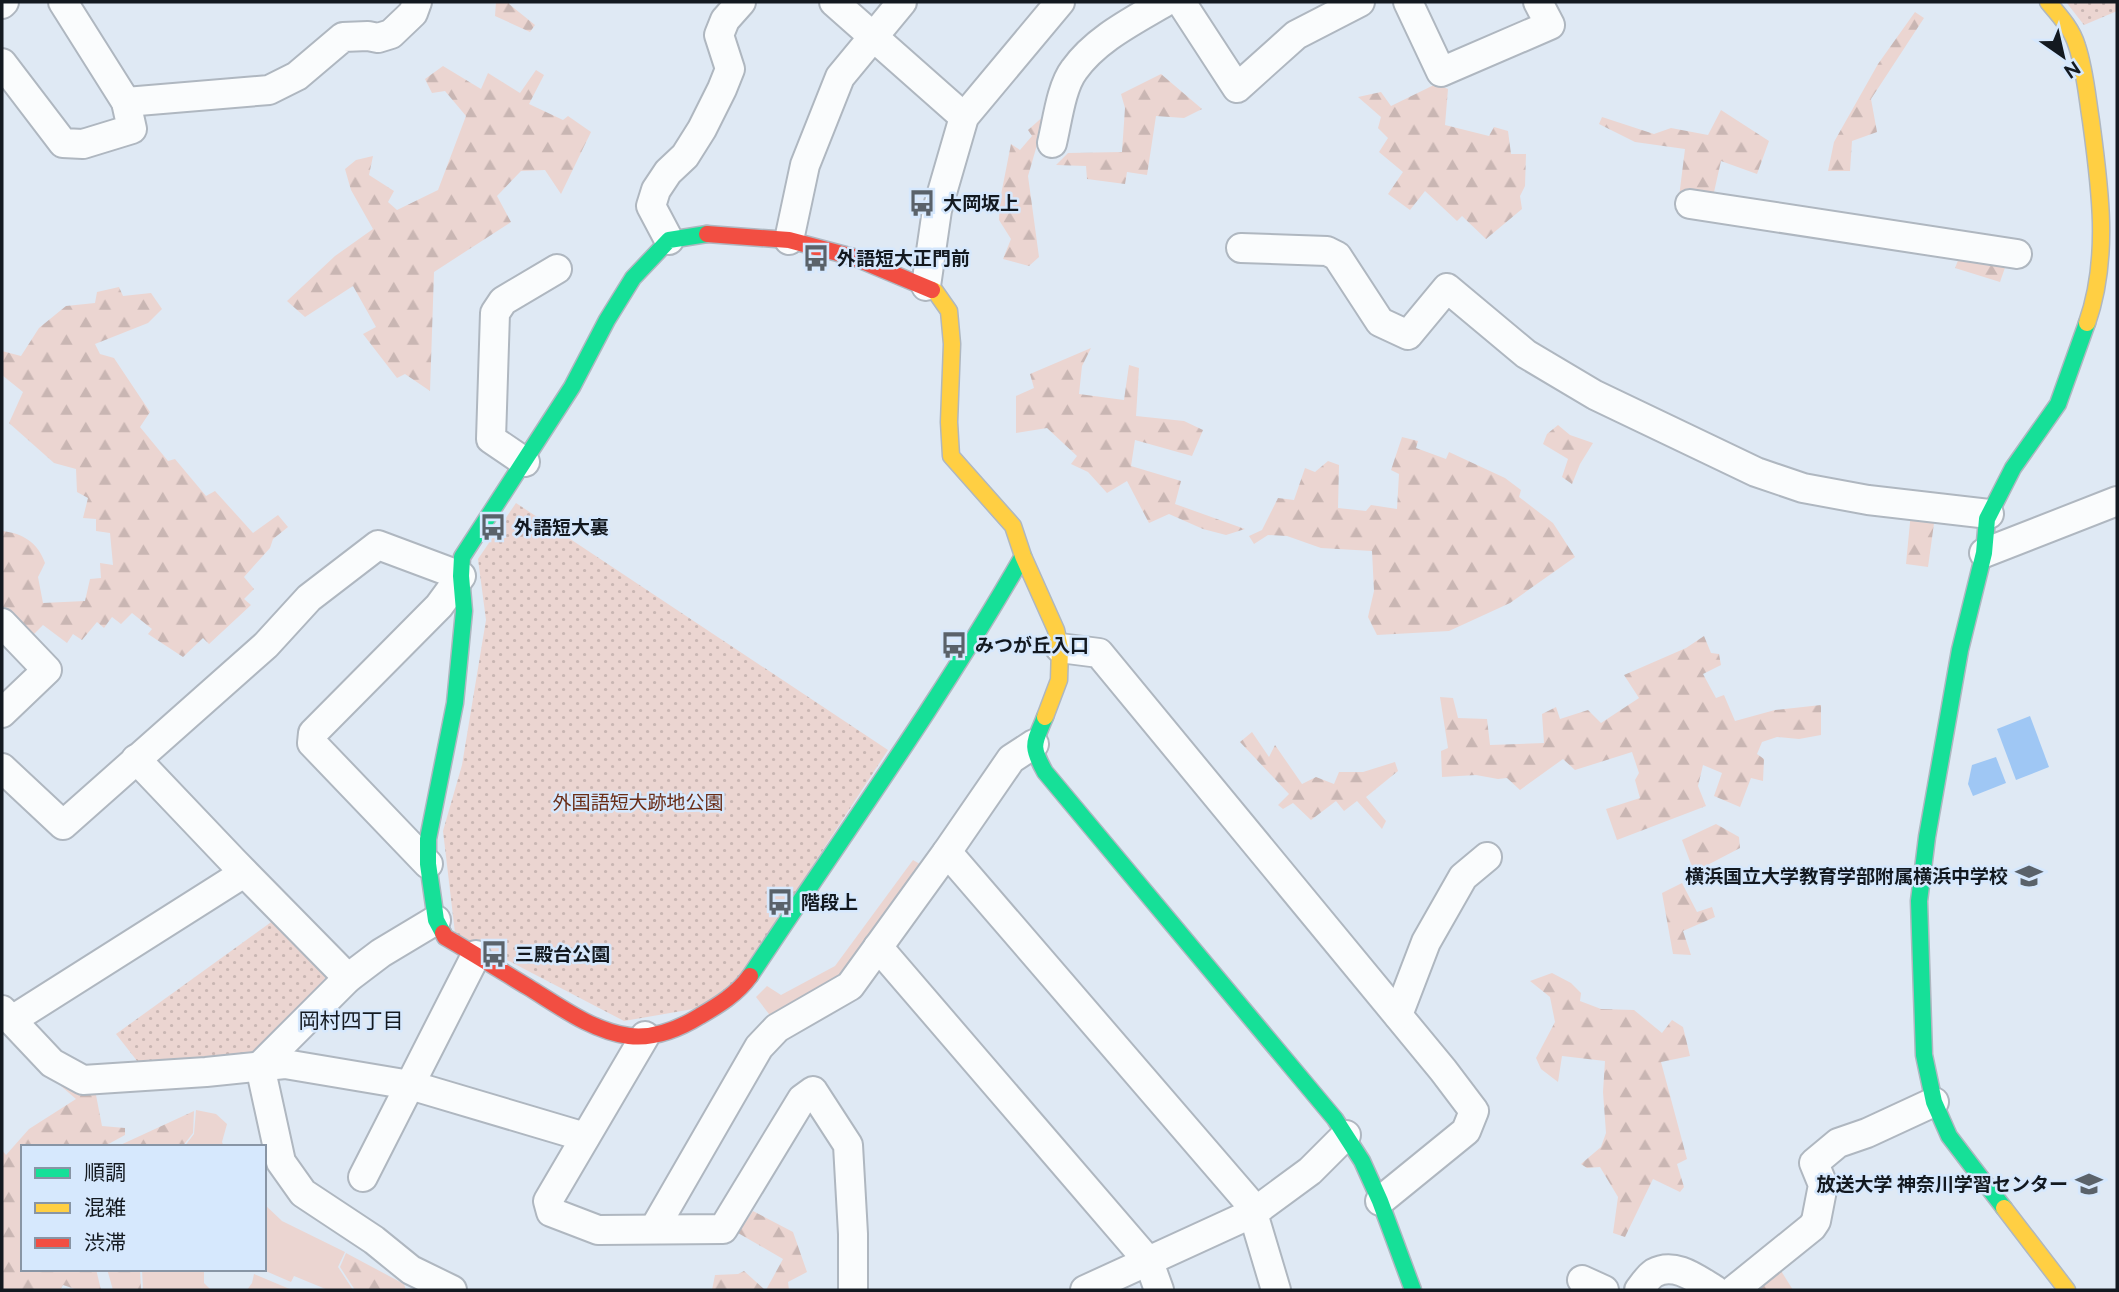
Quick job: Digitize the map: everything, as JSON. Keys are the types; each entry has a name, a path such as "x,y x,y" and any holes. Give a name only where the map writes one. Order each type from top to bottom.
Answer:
{"street":[{"path":"2,64 63,143 83,144 132,129 126,102 63,2"},
{"path":"126,102 269,90 297,76 343,37 378,38 391,34 413,13 417,2"},
{"path":"669,240 651,206 656,190 668,172 685,156 722,89 730,69 719,34 725,20 741,2"},
{"path":"834,2 964,117"},
{"path":"789,240 806,165 840,77 902,2"},
{"path":"926,286 937,210 964,117 1060,2"},
{"path":"1052,144 1064,93 1073,71 1104,40 1165,2"},
{"path":"1181,2 1237,88 1296,35 1360,2"},
{"path":"1408,2 1441,72 1550,25 1538,2"},
{"path":"2048,2 2067,24 2077,45 2085,80 2098,173 2105,306 2058,404 2013,468 1987,519 1984,553 1960,650 1927,837 1919,901 1924,1055 1934,1102 1957,1147 2067,1290"},
{"path":"1690,204 2017,254"},
{"path":"1023,556 947,680 741,989 704,1015 677,1027 645,1036 611,1032 569,1012 445,937 436,920 428,864 428,839 455,703 464,611 460,576 462,557 572,387 607,320 633,278 669,240 709,234 789,240 853,257 935,291 949,311 952,344 949,422 951,456 1013,526 1023,556 1056,629 1060,648 1059,680 1034,744 1036,756 1045,772 1335,1119 1362,1160 1413,1290"},
{"path":"1241,248 1327,251 1337,256 1380,322 1408,335 1447,288 1525,354 1595,396 1756,472 1803,488 1868,500 1989,514"},
{"path":"525,462 491,439 495,313 503,300 557,269"},
{"path":"1984,553 2117,501"},
{"path":"2,768 63,825 266,645 309,598 378,545 460,576"},
{"path":"428,864 312,743 313,733 439,606 460,576"},
{"path":"2,623 47,670 2,713"},
{"path":"1060,648 1099,653 1474,1111 1466,1130 1380,1201"},
{"path":"654,1229 759,1047 771,1032 850,986 1011,759 1034,744"},
{"path":"136,759 348,978"},
{"path":"947,852 1247,1200 1276,1290"},
{"path":"1398,1015 1426,942 1463,877 1487,857"},
{"path":"244,873 7,1015 52,1063 83,1080 285,1064 410,1085 585,1137"},
{"path":"260,1066 348,978 381,953 436,920"},
{"path":"878,947 1149,1262 1159,1290"},
{"path":"363,1177 476,955"},
{"path":"645,1036 548,1201 551,1212 598,1230 723,1229 802,1099 813,1091 848,1144 853,1290"},
{"path":"260,1066 281,1162 303,1193 374,1240 411,1270 452,1290"},
{"path":"1734,1290 1816,1221 1823,1185 1814,1163 1838,1143 1867,1133 1934,1102"},
{"path":"1096,1288 1253,1213 1310,1171 1346,1135"},
{"path":"1639,1290 1651,1274 1676,1270 1715,1290"}],"green space":[{"path":"496,2 509,2 535,25 530,32 495,16"},
{"path":"2066,2 2117,2 2117,11 2084,25"},
{"path":"1915,12 1924,18 1871,99 1877,132 1852,141 1850,171 1828,171 1834,142 1878,64"},
{"path":"443,66 481,89 488,73 520,93 536,70 544,75 529,104 563,120 568,116 591,132 561,194 545,170 521,171 497,196 511,222 434,272 430,391 405,374 397,378 363,334 376,327 353,286 305,317 287,301 335,256 373,229 351,190 345,169 356,160 373,156 369,175 394,191 388,202 397,210 438,190 466,116 445,91 432,93 425,79"},
{"path":"1161,74 1202,109 1184,118 1156,116 1147,175 1127,172 1125,184 1087,179 1086,166 1056,165 1068,153 1122,152 1125,108 1121,94"},
{"path":"1436,84 1448,89 1445,125 1489,136 1494,127 1508,131 1511,154 1526,154 1525,186 1520,196 1522,209 1486,239 1462,216 1457,221 1425,191 1410,210 1388,194 1403,172 1379,152 1388,138 1378,128 1381,117 1358,97 1381,92 1391,106"},
{"path":"1721,110 1769,141 1757,174 1721,161 1712,201 1679,197 1685,149 1635,142 1599,124 1602,117 1654,134 1671,128 1708,135"},
{"path":"1046,114 1028,176 1039,257 1029,266 1003,259 1011,239 999,220 1000,200 1011,144 1020,150 1032,136 1028,130"},
{"path":"1959,258 2008,259 2000,282 1955,268"},
{"path":"119,287 123,296 151,293 162,309 148,323 95,344 100,354 114,358 150,412 140,427 168,461 175,459 206,496 215,491 253,533 278,515 288,527 273,539 270,548 244,577 254,589 244,599 251,605 209,644 203,638 183,657 148,634 152,629 132,613 121,624 112,617 104,628 97,622 82,640 73,634 67,643 43,625 30,638 2,611 2,531 29,540 42,556 45,563 38,577 43,603 85,601 90,579 101,578 100,563 113,565 110,533 96,531 96,519 83,518 88,498 77,492 76,469 54,463 9,423 23,392 2,375 2,351 21,356 39,328 66,306 95,303 97,292"},
{"path":"1091,348 1082,366 1079,394 1124,400 1129,365 1139,368 1136,416 1184,421 1203,430 1192,456 1135,440 1131,466 1181,481 1175,504 1245,529 1226,535 1203,529 1169,514 1149,523 1127,481 1107,493 1088,472 1071,464 1077,456 1047,428 1016,433 1016,396 1034,388 1030,374"},
{"path":"1558,425 1570,435 1593,443 1572,484 1562,477 1568,459 1543,444 1547,434"},
{"path":"1402,437 1418,441 1416,448 1446,459 1449,452 1505,478 1521,490 1519,497 1553,523 1575,557 1510,603 1449,631 1377,635 1368,617 1374,591 1372,551 1321,548 1287,536 1268,535 1254,544 1249,536 1262,530 1278,498 1294,500 1305,468 1315,472 1328,461 1339,465 1338,508 1366,511 1371,505 1397,509 1399,474 1391,470"},
{"name":"外国語短大跡地公園","path":"516,503 888,750 738,980 699,1008 624,1021 455,933 443,831 462,765 486,620 478,559"},
{"path":"1911,512 1935,516 1928,567 1906,564"},
{"path":"1704,636 1711,653 1719,654 1721,665 1703,674 1716,698 1724,695 1735,721 1775,710 1821,705 1821,735 1799,739 1777,737 1762,742 1757,754 1764,759 1763,781 1751,778 1740,807 1714,796 1722,773 1703,765 1698,786 1706,806 1617,840 1606,809 1640,798 1635,780 1639,773 1632,752 1575,770 1563,759 1520,790 1507,778 1476,775 1442,777 1441,751 1448,748 1440,697 1453,698 1458,718 1487,719 1490,745 1544,743 1542,714 1556,707 1560,719 1588,710 1601,723 1639,698 1624,675 1686,648"},
{"path":"1252,732 1269,757 1275,745 1302,784 1316,777 1334,784 1339,772 1363,772 1395,762 1398,771 1366,797 1386,821 1382,829 1357,801 1344,811 1336,801 1311,820 1293,803 1283,809 1278,805 1289,794 1240,742"},
{"path":"1716,824 1739,837 1740,848 1694,872 1682,840"},
{"path":"913,860 925,867 843,981 772,1018 756,997 767,986 781,995 835,966"},
{"path":"1682,883 1697,912 1712,907 1715,917 1683,931 1691,955 1673,954 1662,893"},
{"path":"274,920 326,977 283,1032 254,1056 141,1066 116,1034"},
{"path":"1552,973 1571,983 1581,993 1580,1001 1601,1009 1634,1010 1662,1033 1672,1020 1683,1027 1690,1056 1661,1062 1687,1159 1677,1164 1684,1187 1680,1192 1653,1179 1625,1237 1613,1233 1618,1197 1600,1167 1587,1168 1581,1164 1601,1147 1606,1133 1603,1092 1605,1061 1562,1056 1558,1082 1541,1069 1536,1058 1555,1022 1550,997 1530,981"},
{"path":"64,1078 96,1095 102,1126 125,1128 125,1135 107,1145 21,1145 21,1271 96,1271 101,1290 78,1290 63,1285 60,1290 2,1290 2,1150 6,1155 29,1129 76,1099 61,1086"},
{"path":"196,1110 216,1114 227,1124 223,1145 186,1145 194,1134"},
{"path":"194,1111 193,1133 184,1145 120,1145"},
{"path":"266,1206 282,1221 345,1252 338,1267 353,1290 328,1290 294,1276 291,1282 266,1271"},
{"path":"753,1211 793,1232 807,1272 788,1282 789,1290 766,1290 783,1259 738,1233"},
{"path":"346,1253 404,1284 406,1290 355,1290 340,1267"},
{"path":"1778,1266 1793,1290 1747,1290"},
{"path":"108,1271 140,1271 141,1290 113,1290"},
{"path":"142,1271 204,1271 204,1283 211,1290 143,1290"},
{"path":"744,1271 765,1290 712,1290 715,1275 738,1274"},
{"path":"254,1274 292,1290 247,1290"}],"water":[{"path":"2030,716 2049,767 2016,780 1997,729"},
{"path":"1996,757 2006,783 1973,796 1968,784 1972,765"}],"traffic: fast":[{"path":"443,933 436,920 428,864 428,839 455,703 464,611 462,557 572,387 607,320 633,278 669,240 707,234"},
{"path":"2004,1208 1949,1136 1934,1102 1924,1055 1919,901 1927,837 1960,650 1984,553 1987,519 2013,468 2058,404 2087,323"},
{"path":"750,976 924,716 1023,556"},
{"path":"1045,717 1035,745 1045,772 1335,1119 1362,1161 1413,1290"}],"traffic: slow":[{"path":"2048,2 2069,28 2077,46 2084,74 2094,146 2100,197 2101,248 2099,273 2087,323"},
{"path":"932,290 949,311 952,344 949,422 951,456 1013,526 1023,556 1056,630 1060,648 1059,680 1045,717"},
{"path":"2004,1208 2067,1290"}],"traffic: jam":[{"path":"707,234 789,240 853,257 932,290"},
{"path":"443,933 445,937 576,1017 602,1029 629,1036 657,1034 684,1025 727,999 750,976"}],"place":[{"name":"大岡坂上","path":"922,203"},
{"name":"外語短大正門前","path":"816,258"},
{"name":"外語短大裏","path":"493,527"},
{"name":"みつが丘入口","path":"954,645"},
{"name":"横浜国立大学教育学部附属横浜中学校","path":"2029,876"},
{"name":"階段上","path":"780,902"},
{"name":"三殿台公園","path":"494,954"},
{"name":"放送大学 神奈川学習センター","path":"2089,1184"}],"district":[{"name":"岡村四丁目","path":"351,1021"}]}
